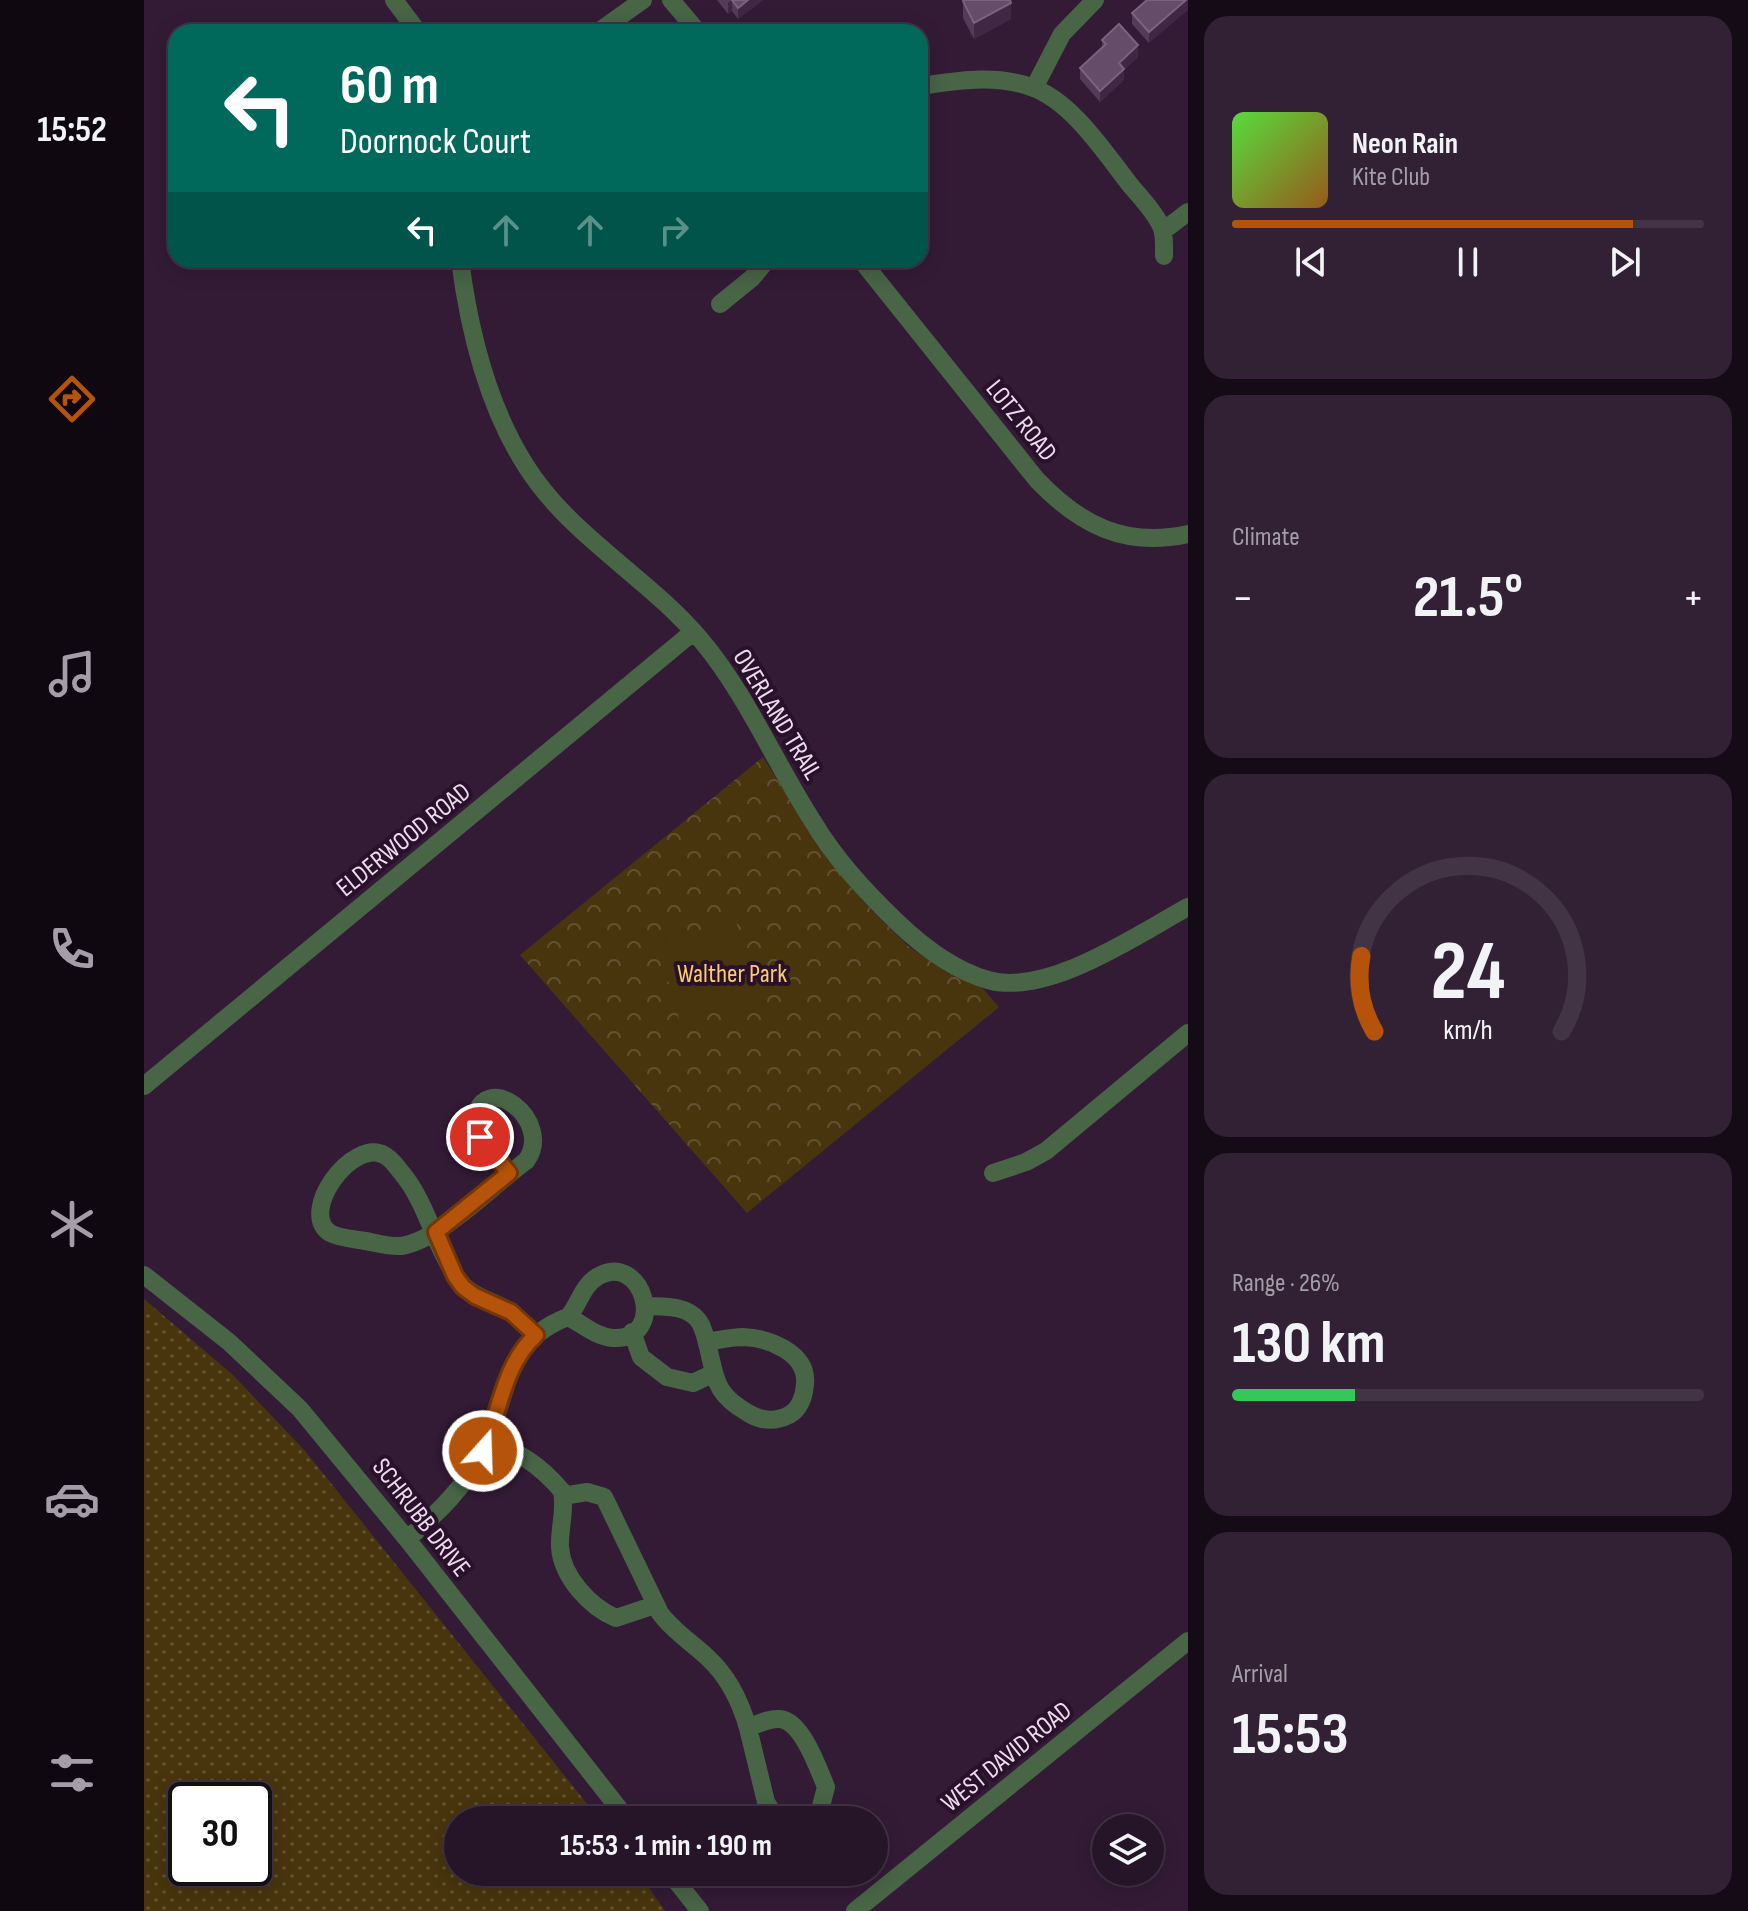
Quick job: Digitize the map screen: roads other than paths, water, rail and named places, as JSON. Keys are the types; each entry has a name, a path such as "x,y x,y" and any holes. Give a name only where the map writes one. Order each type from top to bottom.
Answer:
{"street":[{"path":"394,0 412,24"},
{"path":"609,24 643,0"},
{"path":"671,0 691,24"},
{"path":"1034,88 1062,34 1095,0"},
{"path":"928,85 985,79 1017,82 1034,88 1074,117 1093,137 1160,223 1164,256"},
{"path":"1163,231 1188,212"},
{"name":"OVERLAND TRAIL","path":"461,268 476,348 502,421 527,468 563,513 661,599 693,632 743,700 831,849 867,893 910,934 940,958 990,981 1032,981 1064,972 1188,907"},
{"path":"720,304 760,268"},
{"name":"LOTZ ROAD","path":"867,268 1017,456 1058,502 1083,520 1114,533 1143,538 1188,534"},
{"name":"ELDERWOOD ROAD","path":"144,1086 693,632"},
{"path":"993,1173 1026,1162 1046,1151 1188,1033"},
{"path":"509,1173 436,1232 403,1246 332,1234 322,1225 319,1215 326,1191 348,1163 362,1154 380,1153 388,1157 421,1199 436,1232 450,1267 463,1287 475,1296 511,1312 536,1335"},
{"path":"407,1539 430,1520 471,1473 488,1440 509,1374 517,1358 536,1335 551,1323 568,1317 590,1283 599,1276 611,1273 633,1280 641,1289 646,1306 644,1318 632,1332 612,1338 597,1334 568,1317"},
{"name":"SCHRUBB DRIVE","path":"144,1275 229,1342 300,1409 407,1539 617,1806"},
{"path":"646,1306 690,1312 703,1327 712,1374 722,1394 749,1414 770,1420 784,1417 795,1411 802,1401 805,1374 798,1360 788,1351 745,1337 707,1342"},
{"path":"632,1332 641,1357 667,1377 693,1383 712,1374"},
{"path":"488,1440 535,1463 554,1482 563,1496 562,1557 566,1569 600,1611 616,1618 655,1605"},
{"path":"563,1496 587,1492 604,1497 655,1605 668,1624 707,1656 727,1679 742,1707 768,1806"},
{"name":"WEST DAVID ROAD","path":"855,1911 1188,1641"},
{"path":"748,1728 764,1721 783,1719 796,1727 826,1787 821,1806"},
{"path":"680,1886 700,1911"}],"park label":[{"name":"Walther Park","path":"732,973"}]}
